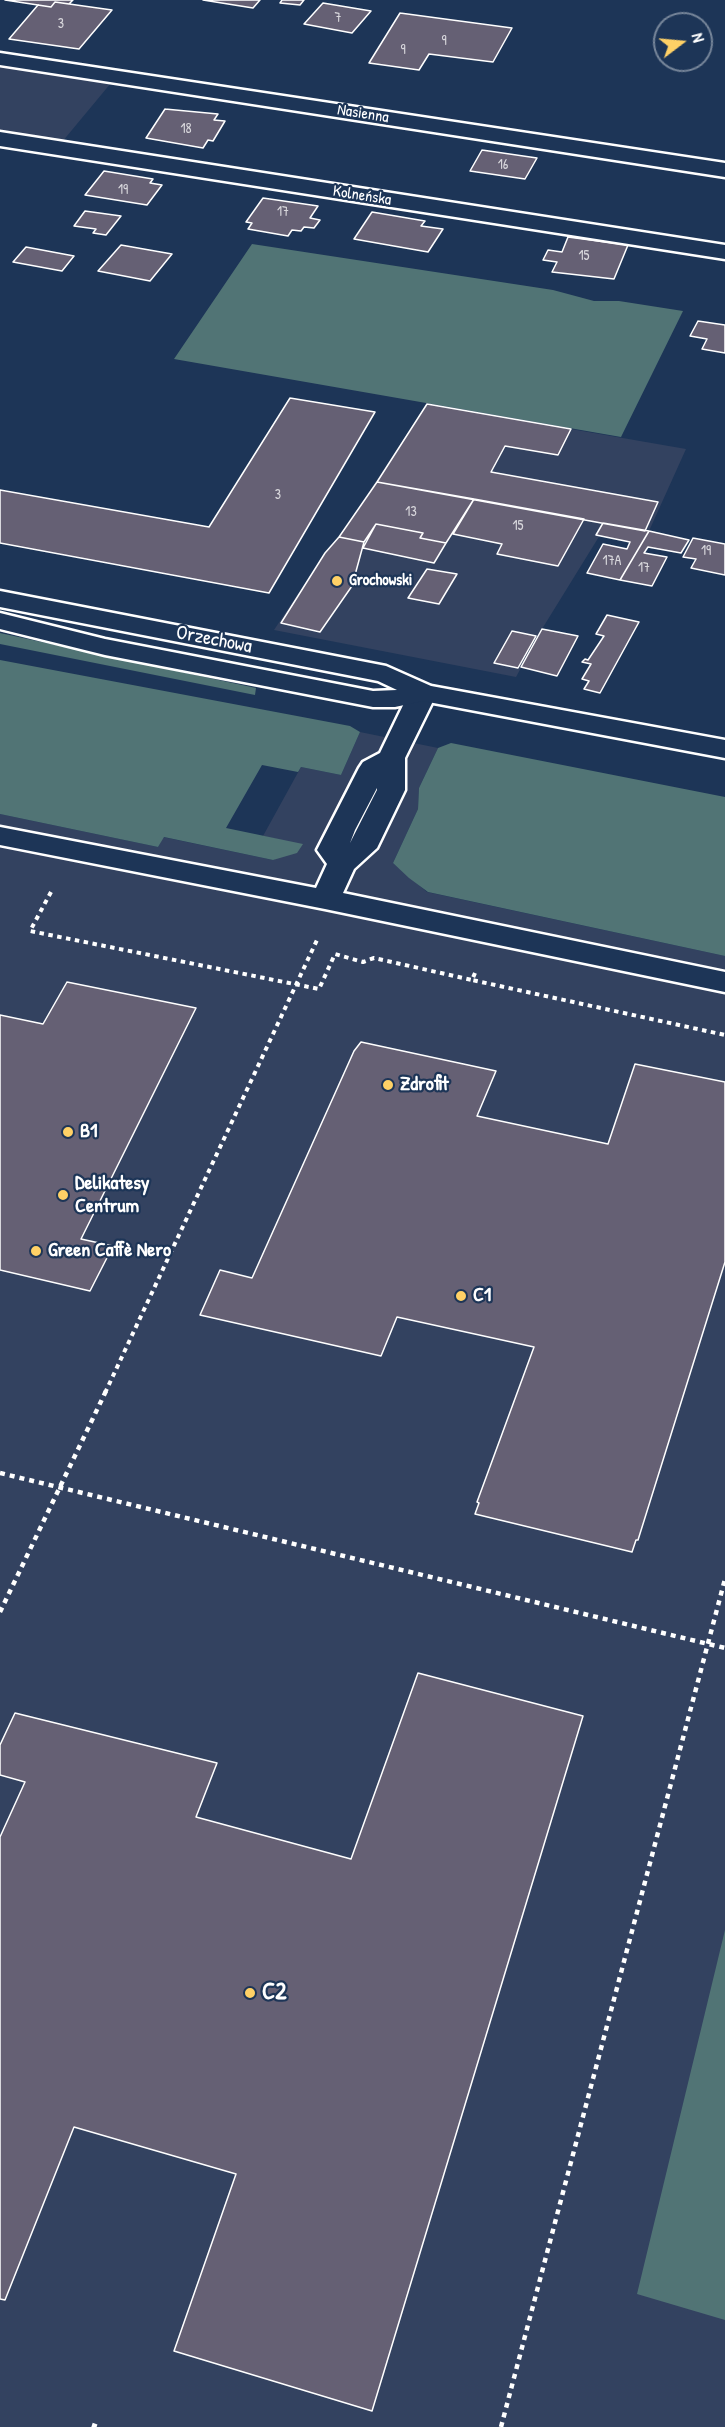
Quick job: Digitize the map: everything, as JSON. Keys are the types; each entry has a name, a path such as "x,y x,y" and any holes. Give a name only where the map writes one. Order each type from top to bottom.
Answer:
{"street":[{"name":"Nasienna","path":"0,59 725,170"},
{"name":"Kolneńska","path":"0,139 725,252"},
{"name":"Orzechowa","path":"0,599 386,674 405,681 423,693"},
{"name":"Orzechowa","path":"0,621 105,647 373,699 395,699 423,693 725,749"},
{"path":"329,900 342,864 332,850 340,830 373,768 391,758 423,693"},
{"path":"0,836 329,900 725,982"}],"path":[{"path":"51,892 30,931 319,989 335,954 363,962 374,958 472,980"},
{"path":"0,1612 62,1487 298,985 329,900"},
{"path":"0,1473 725,1648"},
{"path":"501,2427 725,1579"}],"shaded area":[{"path":"0,67 111,83 62,142 0,132"},
{"path":"427,404 686,449 649,531 600,535 542,629 516,677 274,630"},
{"path":"360,732 438,748 419,788 418,809 393,863 427,892 725,956 725,2427 0,2427 0,814 158,847 163,837 273,860 302,845 263,836 301,767 341,775"}],"green space":[{"path":"252,244 553,290 594,301 619,301 683,311 621,437 174,359"},
{"path":"0,633 256,688 255,695 0,644"},
{"path":"0,660 350,726 360,732 341,775 301,767 298,772 262,765 226,828 303,844 297,853 273,860 164,837 158,847 0,814"},
{"path":"451,743 725,797 725,956 428,892 409,878 393,863 418,809 419,788 438,748"},
{"path":"725,1930 725,2320 637,2294"}],"building":[{"path":"5,0 73,0 69,4 55,2 51,7"},
{"path":"203,0 260,0 253,8"},
{"path":"282,0 304,0 300,5 280,3"},
{"path":"55,2 112,10 79,49 9,39 38,5 51,7"},
{"path":"323,3 371,11 352,33 304,24"},
{"path":"400,13 512,28 493,62 429,54 419,70 369,63"},
{"path":"165,109 218,114 214,120 225,121 213,141 208,140 203,148 146,138"},
{"path":"482,150 537,158 525,179 470,171"},
{"path":"104,171 153,179 150,183 162,185 147,205 85,195"},
{"path":"263,198 318,206 310,218 320,220 314,228 304,227 301,231 292,230 288,236 248,229 252,223 246,222"},
{"path":"85,211 121,216 106,235 93,233 96,229 74,226"},
{"path":"372,212 425,221 421,226 443,229 428,252 354,239"},
{"path":"568,237 628,245 614,279 552,272 557,262 543,260 548,250 562,252"},
{"path":"121,245 172,254 150,281 98,271"},
{"path":"26,247 74,256 62,271 13,262"},
{"path":"698,321 725,325 725,353 702,349 707,339 690,336"},
{"path":"290,398 375,412 269,593 0,543 0,490 209,527"},
{"path":"427,404 571,429 558,455 505,446 491,472 658,502 645,531 377,482"},
{"path":"377,482 474,499 446,543 420,538 423,533 376,524 364,542 339,537"},
{"path":"474,499 584,519 558,566 497,554 502,544 453,534"},
{"path":"603,523 649,531 620,580 587,573 603,544 627,549 630,542 596,535"},
{"path":"376,524 423,533 420,538 446,543 434,563 363,548"},
{"path":"649,531 689,540 681,553 648,547 644,553 667,557 652,586 620,580"},
{"path":"339,537 364,542 352,586 320,632 281,623 325,553"},
{"path":"693,538 725,544 725,575 691,568 696,559 683,557"},
{"path":"427,569 457,574 439,604 408,598"},
{"path":"607,615 639,622 600,693 584,689 589,681 582,679 591,664 582,662 585,659 588,660 604,636 596,634"},
{"path":"542,629 578,636 557,676 521,667"},
{"path":"512,631 536,636 518,668 494,663"},
{"name":"B1","path":"67,982 196,1008 81,1239 113,1246 90,1291 0,1270 0,1015 43,1024"},
{"name":"C1","path":"361,1042 496,1071 477,1116 608,1144 635,1064 725,1082 725,1262 638,1540 632,1552 475,1514 479,1503 477,1502 534,1347 397,1317 381,1356 200,1315 220,1270 252,1278 354,1051"},
{"name":"C2","path":"418,1673 583,1716 372,2411 174,2351 236,2174 74,2127 5,2300 0,2299 0,1837 25,1782 0,1775 0,1745 15,1713 217,1763 196,1817 351,1859"}],"place":[{"name":"Grochowski","path":"337,581"},
{"name":"Zdrofit","path":"388,1085"},
{"name":"B1","path":"68,1132"},
{"name":"Delikatesy Centrum","path":"63,1195"},
{"name":"Green Caffè Nero","path":"36,1251"},
{"name":"C1","path":"461,1296"},
{"name":"C2","path":"250,1993"}]}
